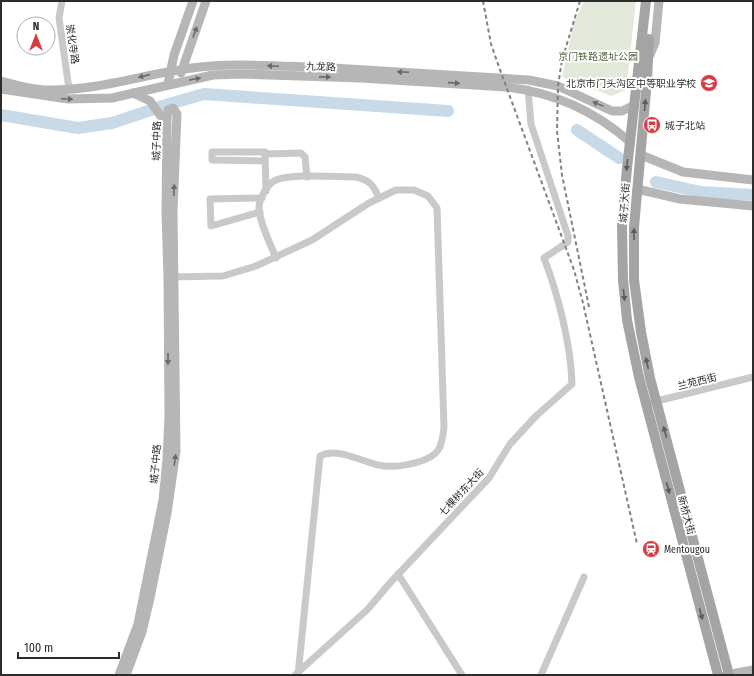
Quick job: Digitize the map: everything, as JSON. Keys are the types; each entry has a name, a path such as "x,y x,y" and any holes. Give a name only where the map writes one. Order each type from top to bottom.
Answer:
{"main road":[{"name":"城子大街","path":"646,1 641,156 634,227 634,280 651,402"},
{"name":"城子大街","path":"651,402 639,377 627,320 623,280 622,226 635,105 653,1"},
{"name":"新桥大街","path":"651,402 728,675"},
{"name":"新桥大街","path":"651,402 718,675"}],"street":[{"name":"崇化寺路","path":"62,1 59,18 70,89"},
{"path":"168,84 170,70 193,1"},
{"path":"179,82 181,69 206,1"},
{"path":"641,1 637,45 644,58 655,43 660,1"},
{"name":"九龙路","path":"1,81 20,86 47,90 70,89 114,83 170,70 212,66 267,65 529,80 558,86 612,111 622,111 635,105"},
{"name":"九龙路","path":"1,89 68,99 112,98 168,84 213,75 243,74 361,78 528,89 557,98 582,110 611,126 630,142"},
{"name":"七棵树东大街","path":"297,674 368,610 398,574 489,478 510,444 536,416 572,384 571,360 551,276 544,258 568,242 568,236 531,124 528,89"},
{"path":"133,93 150,101 166,125"},
{"name":"城子中路","path":"119,675 138,624 163,500 169,416 172,277 173,211 177,114 173,108 168,110 166,125 166,212 172,277 176,451 167,513 150,598 142,632 126,675"},
{"path":"265,157 212,152 212,160 265,157 301,153 305,157 307,177"},
{"path":"641,156 684,172 753,180"},
{"path":"265,157 266,191"},
{"path":"266,176 356,177 366,179 373,185 380,198"},
{"path":"276,258 259,206 266,191 276,180 291,177"},
{"path":"637,189 680,199 753,206"},
{"path":"172,277 223,276 276,258 312,240 380,198 396,190 414,190 428,196 437,208 444,427 442,444 431,458 409,465 385,466 339,453 327,452 320,456 297,674"},
{"path":"260,212 211,226 210,199 262,198"},
{"name":"兰苑西街","path":"651,402 753,377"},
{"path":"398,574 462,675"},
{"path":"541,675 584,577"},
{"path":"728,675 753,670"}],"green space":[{"name":"京门铁路遗址公园","path":"584,1 636,1 626,90 611,96 562,77 574,22"}],"waterway":[{"path":"1,115 78,128 112,123 204,94 448,111"},
{"path":"577,130 619,158"},
{"path":"656,182 701,192 753,195"}],"railway":[{"path":"483,1 491,44 574,270 583,303 637,544"},
{"path":"580,1 562,60 558,86 557,131 562,175 589,307"}],"place":[{"name":"北京市门头沟区中等职业学校","path":"709,83"},
{"name":"城子北站","path":"652,125"},
{"name":"Mentougou","path":"651,549"}]}
